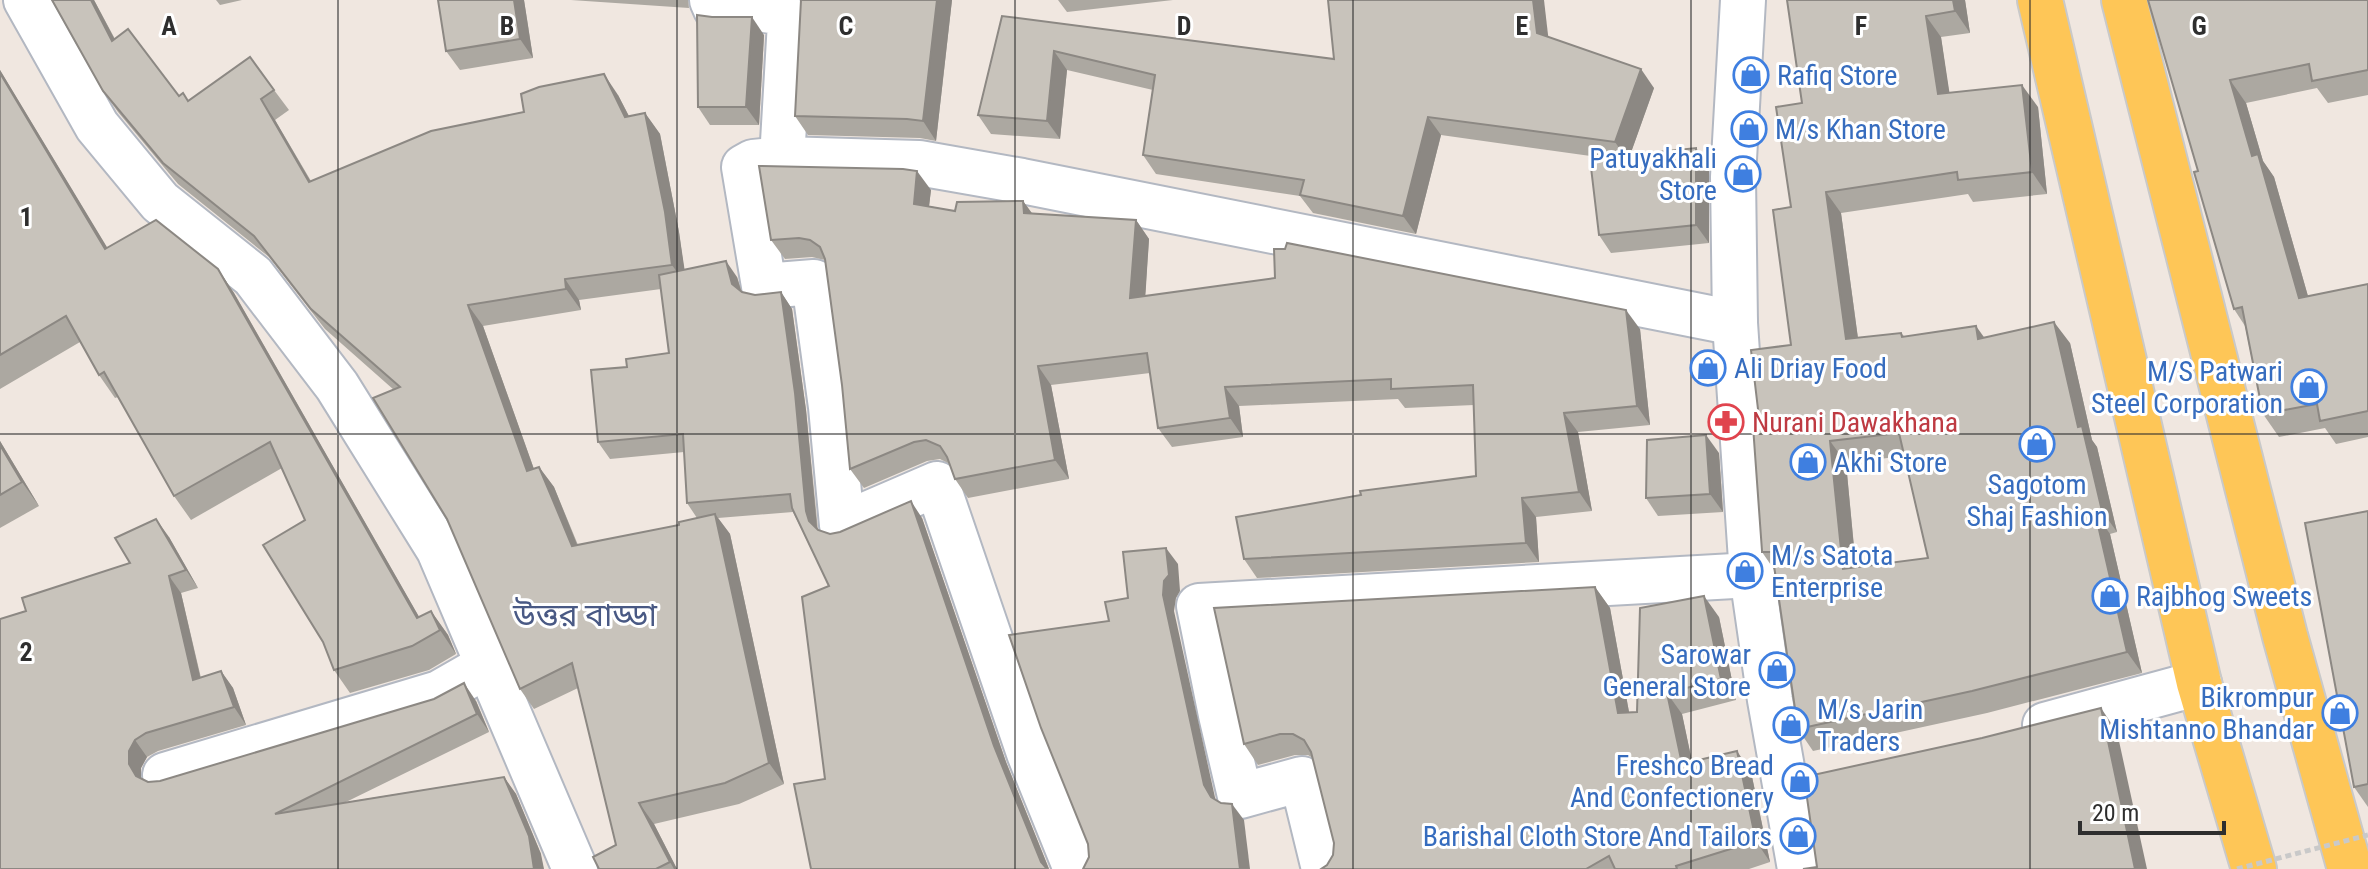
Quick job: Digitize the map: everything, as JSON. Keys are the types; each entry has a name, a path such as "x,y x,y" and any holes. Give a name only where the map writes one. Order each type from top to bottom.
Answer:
{"main road":[{"path":"2040,0 2199,683 2254,869"},
{"path":"2124,0 2281,620 2351,869"}],"street":[{"path":"26,0 97,126 160,202 253,276 337,386 439,550 575,869"},
{"path":"712,0 716,9 775,11 785,14 790,22 782,159"},
{"path":"1743,0 1733,177 1735,323 1752,575 1800,779 1800,869"},
{"path":"1076,869 1029,753 937,484 842,525 831,407 814,282 764,286 744,167 753,162 782,159 919,163 993,175 1735,323"},
{"path":"1324,869 1302,779 1240,796 1199,606 1752,575"},
{"path":"165,775 439,693 488,665"},
{"path":"2001,736 2199,683"},
{"path":"2351,869 2368,863"}],"path":[{"path":"2237,869 2368,835"}],"building":[{"path":"52,0 91,0 112,41 128,29 179,96 183,93 188,101 250,57 274,90 261,99 309,182 431,131 524,112 521,94 539,87 604,74 625,117 645,113 672,265 565,279 566,289 468,305 527,471 539,467 572,546 679,525 679,522 715,514 769,763 725,783 639,803 670,862 656,869 599,869 593,857 616,845 572,663 520,689 447,519 373,398 400,387 311,309 254,236 163,163 103,91"},
{"path":"438,0 514,0 520,39 446,51"},
{"path":"801,0 937,0 923,121 795,116"},
{"path":"1328,0 1533,0 1537,33 1641,69 1615,142 1428,117 1403,216 1300,195 1304,180 1143,155 1155,75 1054,51 1047,121 978,115 1002,16 1334,59"},
{"path":"1787,0 1953,0 1955,11 1926,16 1938,94 2022,85 2032,172 1958,180 1957,172 1826,192 1846,339 1901,333 1902,337 1976,326 1978,339 2054,322 2078,427 2082,426 2102,511 2095,512 2127,652 1972,691 1798,729 1772,552 1762,552 1753,426 1760,426 1751,350 1791,345 1773,210 1791,207 1776,107 1802,103","holes":["1899,433 1928,558 1843,569 1830,441"]},
{"path":"2148,0 2368,0 2368,70 2312,81 2309,64 2230,80 2252,156 2258,154 2299,298 2368,284 2368,411 2320,421 2317,404 2263,414 2242,307 2234,309"},
{"path":"697,15 752,17 746,107 698,107"},
{"path":"0,73 105,249 156,220 218,269 417,618 431,611 440,630 412,646 334,670 323,642 263,545 305,520 270,442 174,496 104,372 99,375 66,316 0,355"},
{"path":"1696,148 1696,225 1599,235 1590,159"},
{"path":"759,166 917,171 914,204 955,211 957,202 1023,201 1024,213 1136,220 1130,298 1275,278 1274,249 1285,249 1287,243 1626,310 1637,406 1564,413 1579,492 1522,498 1526,543 1244,559 1236,517 1361,495 1360,491 1476,476 1473,385 1391,389 1391,379 1225,387 1230,418 1158,428 1147,353 1038,366 1055,460 955,479 940,446 926,440 914,442 850,469 825,259 820,247 810,240 771,240"},
{"path":"726,261 732,284 742,292 755,295 781,292 809,521 818,530 830,534 911,501 994,746 1041,862 1047,869 811,869 794,784 825,779 802,597 829,586 792,508 790,494 687,503 683,434 598,442 591,370 627,367 626,359 669,353 659,275"},
{"path":"1706,435 1710,494 1646,498 1647,440"},
{"path":"0,445 22,482 0,495"},
{"path":"2368,511 2368,784 2354,787 2305,523"},
{"path":"156,519 186,570 169,576 193,680 221,671 234,707 146,733 135,740 129,751 129,764 136,776 148,782 160,781 434,699 464,683 477,714 275,814 504,777 529,836 534,869 0,869 0,619 26,611 22,598 130,563 115,538"},
{"path":"1166,548 1169,575 1164,581 1163,595 1204,785 1211,797 1221,803 1232,804 1240,869 1083,869 1089,857 1088,844 1041,728 1009,635 1109,621 1105,602 1128,598 1123,552"},
{"path":"1595,587 1618,713 1637,712 1640,608 1704,596 1721,679 1667,693 1682,764 1737,751 1756,841 1676,866 1677,869 1615,869 1609,856 1586,869 1321,869 1333,855 1334,843 1311,752 1304,740 1293,734 1280,734 1244,744 1214,608"},
{"path":"2101,708 2135,869 1803,869 1817,867 1804,777"}],"place":[{"name":"Rafiq Store","path":"1751,75"},
{"name":"M/s Khan Store","path":"1749,129"},
{"name":"Patuyakhali Store","path":"1743,174"},
{"name":"Ali Driay Food","path":"1708,368"},
{"name":"M/S Patwari Steel Corporation","path":"2309,387"},
{"name":"Nurani Dawakhana","path":"1726,422"},
{"name":"Sagotom Shaj Fashion","path":"2037,444"},
{"name":"Akhi Store","path":"1808,462"},
{"name":"M/s Satota Enterprise","path":"1745,571"},
{"name":"Rajbhog Sweets","path":"2110,596"},
{"name":"Sarowar General Store","path":"1777,670"},
{"name":"Bikrompur Mishtanno Bhandar","path":"2340,713"},
{"name":"M/s Jarin Traders","path":"1791,725"},
{"name":"Freshco Bread And Confectionery","path":"1800,781"},
{"name":"Barishal Cloth Store And Tailors","path":"1798,836"}],"district":[{"name":"উত্তর বাড্ডা","path":"585,615"}]}
